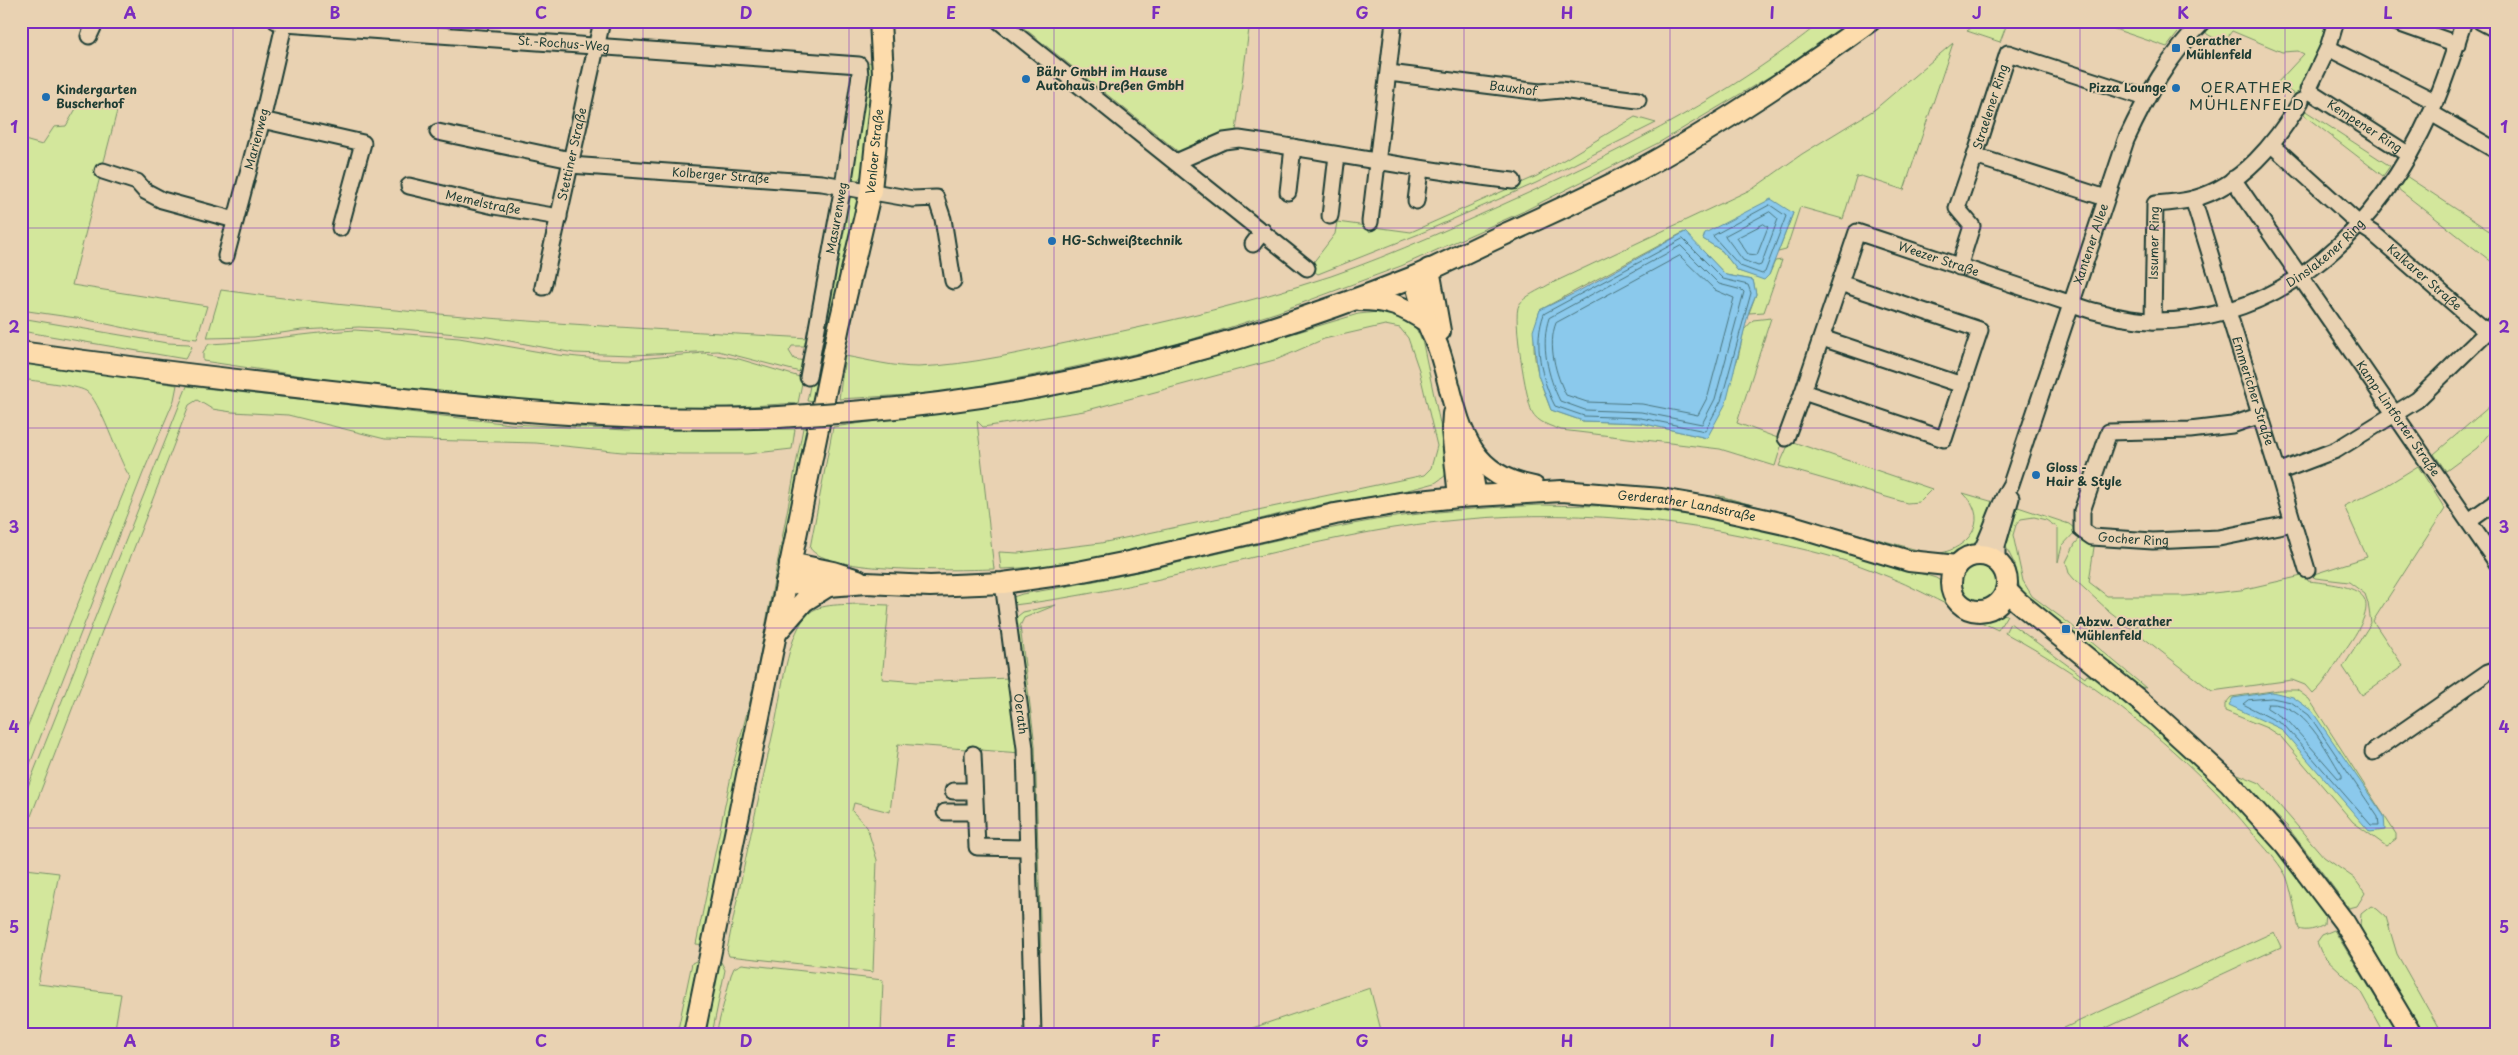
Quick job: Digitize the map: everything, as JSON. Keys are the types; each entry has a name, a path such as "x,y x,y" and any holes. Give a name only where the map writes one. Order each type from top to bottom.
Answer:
{"main road":[{"name":"Venloer Straße","path":"871,190 883,74 880,21"},
{"path":"21,352 215,378 510,411 650,420 778,417 852,412 969,398 1076,380 1184,355 1290,323 1421,273 1595,193 1647,166 1790,78 1870,21"},
{"path":"694,1034 839,326 871,190"},
{"path":"1421,273 1427,322 1440,352 1454,408 1476,455 1493,472 1522,485 1562,491"},
{"path":"1421,273 1439,319 1440,352"},
{"path":"1352,300 1394,304 1409,309 1427,322"},
{"path":"1454,408 1452,430 1468,496"},
{"path":"1465,435 1468,496"},
{"name":"Gerderather Landstraße","path":"866,583 930,586 1003,583 1073,573 1335,514 1400,503 1468,496 1562,491 1661,499 1708,507 1789,525 1954,574"},
{"path":"2001,598 2006,574 1988,558 1963,560 1954,574 1952,591 1962,605 1978,611 2001,598 2018,602 2146,706 2229,782 2285,844 2361,947 2411,1034"},
{"path":"788,573 833,572 866,583"},
{"path":"788,573 828,586 866,583"},
{"path":"775,634 804,602 828,586"}],"street":[{"path":"89,36 96,21"},
{"name":"Stettiner Straße","path":"543,287 602,21"},
{"path":"999,21 1307,268"},
{"path":"1370,222 1379,161 1394,21"},
{"name":"Xantener Allee","path":"1988,558 1986,542 2001,500 2011,484 2126,140 2146,98 2168,64 2204,21"},
{"name":"Kempener Ring","path":"2336,21 2328,48 2308,90 2409,155"},
{"path":"2392,21 2457,44"},
{"name":"Dinslakener Ring","path":"2071,304 2112,316 2153,321 2188,319 2226,312 2266,297 2327,257 2360,225 2409,155 2433,107 2464,21"},
{"path":"2480,21 2497,30"},
{"name":"St.-Rochus-Weg","path":"282,22 852,65"},
{"name":"Marienweg","path":"226,256 262,120 282,22"},
{"path":"2328,48 2433,107 2497,150"},
{"name":"Straelener Ring","path":"1959,266 1972,226 1957,208 2008,53 2146,98"},
{"name":"Masurenweg","path":"808,377 843,186 860,75 859,65 852,65"},
{"name":"Bauxhof","path":"1389,73 1540,92 1561,90 1638,100"},
{"name":"Issumer Ring","path":"2153,321 2155,204 2193,199 2233,179 2272,145 2301,101"},
{"path":"262,120 363,144 340,228"},
{"name":"Kolberger Straße","path":"438,132 570,162 871,190"},
{"path":"1176,162 1224,142 1239,139 1379,161 1420,170 1513,180"},
{"path":"2272,145 2360,225"},
{"path":"1288,192 1294,147"},
{"path":"1330,216 1337,155"},
{"name":"Straelener Ring","path":"1975,156 2106,198"},
{"path":"1416,201 1420,170"},
{"path":"103,171 137,182 145,191 162,200 235,220"},
{"path":"2233,179 2300,276"},
{"name":"Memelstraße","path":"409,186 494,206 559,217"},
{"name":"Venloer Straße","path":"871,190 913,199 936,198 943,219 953,281"},
{"path":"2193,199 2226,312"},
{"name":"Kalkarer Straße","path":"2360,225 2492,327 2417,400 2394,414"},
{"path":"1253,244 1263,231"},
{"name":"Weezer Straße","path":"1786,438 1857,232 2071,304"},
{"name":"Kamp-Lintforter Straße","path":"2300,276 2497,563"},
{"path":"1803,392 1944,439 1980,330 1840,284"},
{"name":"Emmericher Straße","path":"2226,312 2262,415 2307,570"},
{"path":"1822,338 1962,384"},
{"path":"2278,472 2336,450 2394,414"},
{"name":"Gocher Ring","path":"2262,415 2232,425 2190,430 2109,432 2082,511 2082,530 2092,537 2153,541 2218,538 2293,522"},
{"path":"2469,521 2497,501"},
{"name":"Oerath","path":"1003,583 1025,748 1033,1034"},
{"path":"2373,752 2488,672 2497,669"},
{"path":"973,754 976,848 1028,848"},
{"path":"953,791 974,790"},
{"path":"945,812 975,812"}],"green space":[{"path":"1015,21 1250,21 1236,131 1180,153"},
{"path":"1822,21 1853,21 1782,69 1660,142 1522,212 1401,266 1278,312 1171,346 942,393 839,399 845,356 890,365 918,367 938,366 1020,353 1206,312 1300,286 1380,258 1502,205 1642,138 1753,72"},
{"path":"1980,21 2008,21 2000,42 1967,31"},
{"path":"2091,21 2146,21 2181,29 2167,47"},
{"path":"2210,21 2334,21 2323,51 2300,98 2277,83 2304,54 2298,51 2282,52 2232,31 2223,43 2207,34 2204,28"},
{"path":"1953,43 1904,190 1861,176 1856,177 1843,219 1800,207 1786,250 1778,252 1793,213 1703,239 1722,251 1738,271 1764,279 1769,275 1775,261 1782,260 1764,312 1749,313 1756,294 1753,280 1726,275 1684,232 1540,310 1534,337 1535,361 1551,410 1583,421 1641,423 1707,438 1738,358 1744,330 1753,320 1771,318 1737,423 1783,440 1775,466 1720,449 1561,430 1545,424 1535,416 1529,404 1526,391 1518,340 1517,312 1521,302 1548,285 1754,188 1802,154 1874,110"},
{"path":"870,62 874,67 864,173 857,181 851,179 864,63"},
{"path":"81,100 117,111 72,285 207,306 197,339 149,333 83,319 21,310 21,139 42,145 54,127 66,126"},
{"path":"2301,108 2390,166 2383,176 2300,112"},
{"path":"1635,117 1656,123 1536,183 1419,234 1318,274 1309,268 1335,234 1337,222 1411,232 1537,176"},
{"path":"2406,176 2497,236 2497,266 2398,189"},
{"path":"847,195 859,196 815,402 807,401"},
{"path":"221,290 441,314 809,338 806,346 792,346 789,351 794,359 804,361 800,372 718,351 633,355 574,353 488,337 403,329 359,327 302,330 254,337 207,338"},
{"path":"1388,311 1402,316 1411,322 1423,344 1448,461 1445,476 1435,483 1402,491 1301,509 1114,555 1039,567 1001,569 999,552 1018,553 1101,543 1424,475 1431,468 1437,446 1419,370 1408,338 1400,328 1385,325 1324,339 1278,359 1084,411 983,427 977,421 994,569 926,570 867,566 841,562 821,556 810,548 833,427 1040,399 1188,365 1358,314"},
{"path":"21,318 167,343 189,344 192,347 185,359 21,331"},
{"path":"355,330 459,338 558,355 598,359 627,360 704,353 739,359 803,378 798,403 689,410 524,401 403,391 203,361 203,352 209,344"},
{"path":"21,362 177,385 174,400 143,473 21,787 21,742 130,477 103,417 91,396 86,391 74,387 21,379"},
{"path":"187,386 511,424 626,430 795,429 792,449 747,454 622,452 536,443 385,439 288,415 212,409 197,400 189,405 21,842 21,804"},
{"path":"2497,400 2497,424 2477,448 2446,471 2434,454"},
{"path":"803,428 809,428 705,945 696,944 734,762 754,686"},
{"path":"1790,441 1932,489 1919,502 1907,503 1779,466"},
{"path":"2418,466 2445,509 2373,621 2403,666 2362,695 2343,667 2371,623 2365,594 2349,582 2315,578 2311,575 2367,557 2344,506 2384,487"},
{"path":"1963,493 1997,503 1978,544 1955,556 1926,555 1716,495 1932,554 1941,553 1959,546 1972,533 1976,516 1972,504"},
{"path":"1542,505 1635,508 1744,521 1936,578 1944,585 1957,606 1967,613 1976,615 2007,615 1998,630 1890,577 1861,566 1794,547 1720,531 1673,524 1580,516 1487,518 1393,528 1298,547 1110,590 1014,605 1012,603 1013,597 1022,594 1105,579 1353,524 1471,509"},
{"path":"2018,507 2069,524 2075,529 2075,532 2062,546 2058,562 2058,528 2046,520 2034,517 2021,519 2016,525 2013,535 2023,581 2032,596 2070,624 2146,688 2132,685 2091,650 2082,639 2045,615 2025,597 2019,585 2015,565 2006,547"},
{"path":"2082,536 2095,540 2089,582 2107,596 2185,596 2241,590 2306,575 2308,581 2328,583 2356,591 2363,597 2366,606 2364,617 2330,673 2313,694 2305,685 2292,680 2212,691 2109,611 2074,579 2069,573 2066,562 2075,544"},
{"path":"1979,561 1994,567 2000,582 1994,597 1979,603 1964,597 1958,582 1964,567"},
{"path":"859,604 889,605 882,679 916,682 1009,678 1021,753 898,744 890,812 854,803 852,811 867,827 877,860 873,972 729,956 727,950 789,652 799,627 810,612 822,607"},
{"path":"1056,605 1024,618 1020,626 1035,745 1041,952 1038,951 1013,620 1023,612"},
{"path":"2010,623 2085,678 2087,675 2108,684 2131,699 2237,804 2272,843 2325,912 2324,925 2312,930 2299,929 2289,884 2282,869 2229,806 2201,777 2139,722 2106,697 2073,673 2005,633"},
{"path":"2279,690 2297,690 2309,699 2396,834 2396,839 2386,846 2353,822 2281,737 2267,728 2225,711 2225,704 2231,697"},
{"path":"2228,770 2260,783 2324,857 2354,878 2365,893 2357,906 2349,908 2287,826"},
{"path":"21,870 59,873 38,984 121,994 114,1034 21,1034"},
{"path":"2371,906 2386,917 2397,954 2442,1034 2424,1034 2360,927 2361,914"},
{"path":"2334,930 2398,1034 2384,1034 2359,989 2321,952 2317,942 2322,935"},
{"path":"2274,932 2281,947 2093,1034 2051,1034"},
{"path":"698,960 703,966 687,1034 677,1034 692,963"},
{"path":"721,962 725,970 712,1034 702,1034 716,965"},
{"path":"742,964 883,980 881,1034 716,1034 731,975 734,968"},
{"path":"1370,988 1382,1034 1235,1034"}],"water":[{"path":"1771,199 1793,213 1769,275 1764,280 1738,271 1722,251 1703,239 1705,233"},
{"path":"1685,232 1726,275 1753,280 1756,294 1749,311 1726,403 1707,438 1641,423 1583,421 1551,410 1538,375 1533,331 1540,310 1577,292"},
{"path":"2272,692 2293,697 2312,711 2384,816 2385,830 2370,832 2281,729 2229,705 2233,698"}],"place":[{"name":"Oerather Mühlenfeld","path":"2176,48"},
{"name":"Bähr GmbH im Hause Autohaus Dreßen GmbH","path":"1026,79"},
{"name":"Pizza Lounge","path":"2176,88"},
{"name":"Kindergarten Buscherhof","path":"46,97"},
{"name":"HG-Schweißtechnik","path":"1052,241"},
{"name":"Gloss - Hair & Style","path":"2036,475"},
{"name":"Abzw. Oerather Mühlenfeld","path":"2066,629"}],"district":[{"name":"OERATHER MÜHLENFELD","path":"2247,96"}]}
